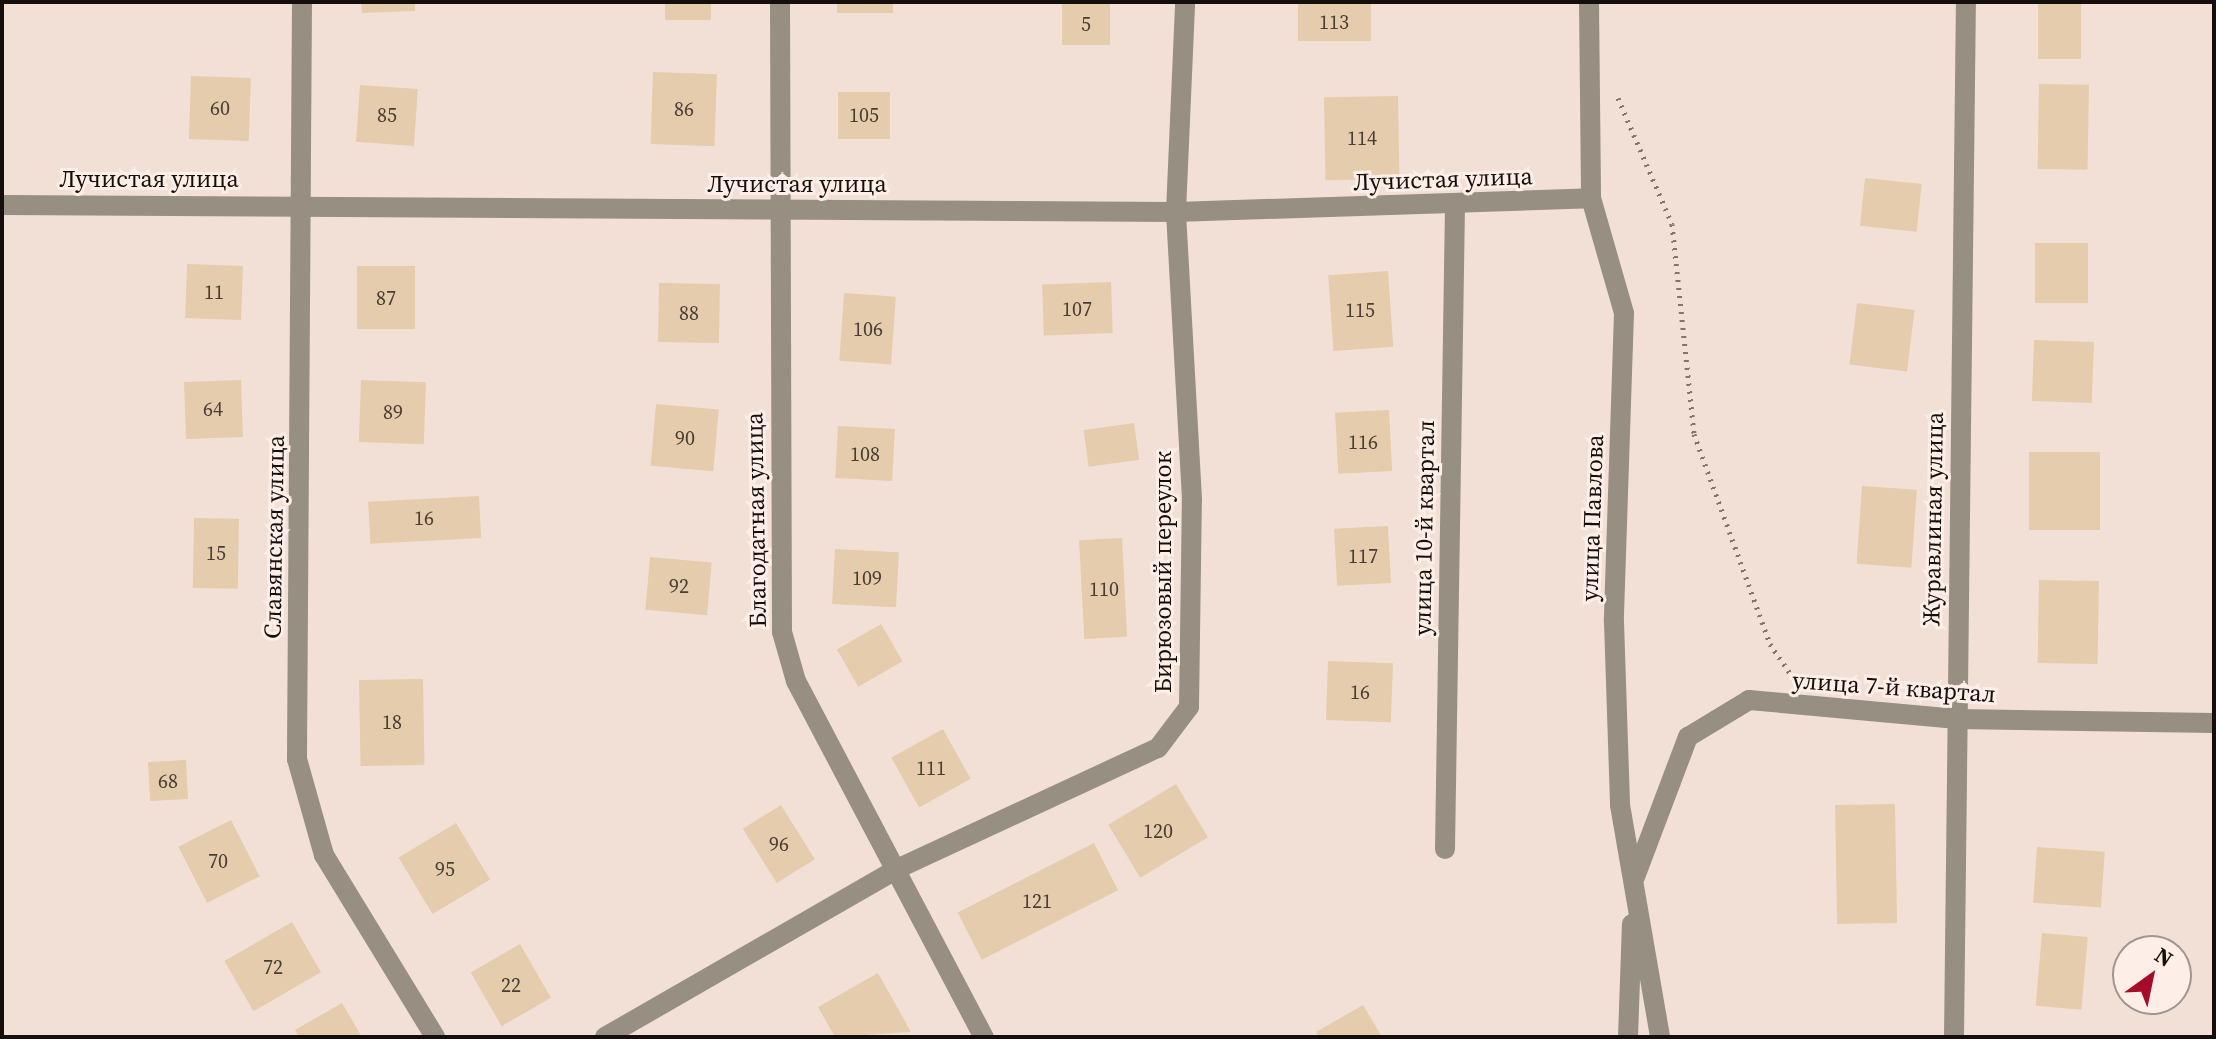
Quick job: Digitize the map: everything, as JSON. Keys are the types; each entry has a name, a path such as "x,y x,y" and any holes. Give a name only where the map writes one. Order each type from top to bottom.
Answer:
{"street":[{"name":"Славянская улица","path":"302,2 304,206 297,759 324,855 435,1037"},
{"name":"Благодатная улица","path":"780,2 782,632 796,681 899,868 984,1037"},
{"name":"Бирюзовый переулок","path":"605,1037 899,868 1158,748 1189,707 1192,499 1176,212 1185,2"},
{"name":"улица Павлова","path":"1589,2 1591,198 1624,313 1614,622 1620,805 1660,1037"},
{"name":"Журавлиная улица","path":"1954,1037 1966,2"},
{"name":"Лучистая улица","path":"2,205 1176,212 1455,208 1591,198"},
{"name":"улица 10-й квартал","path":"1445,849 1455,208"},
{"name":"улица 7-й квартал","path":"1633,881 1688,737 1749,700 1814,711 1957,719 2214,723"},
{"path":"1628,1037 1633,881"}],"path":[{"path":"1614,89 1672,224 1694,434 1770,644 1814,711"}],"building":[{"path":"361,2 415,2 415,11 362,13"},
{"path":"665,2 711,2 711,20 665,20"},
{"path":"837,2 893,2 893,13 837,13"},
{"path":"1062,2 1110,2 1110,45 1062,45"},
{"path":"1298,2 1371,2 1371,41 1298,41"},
{"path":"2038,2 2081,2 2081,59 2038,59"},
{"path":"653,72 717,74 714,146 650,144"},
{"path":"191,76 251,78 249,141 189,139"},
{"path":"2039,84 2089,85 2088,170 2038,169"},
{"path":"360,85 418,89 414,146 356,142"},
{"path":"838,92 890,92 890,139 838,139"},
{"path":"1398,96 1399,179 1325,180 1324,97"},
{"path":"1865,178 1922,184 1917,232 1860,226"},
{"path":"2035,243 2088,243 2088,303 2035,303"},
{"path":"187,264 243,266 241,320 185,318"},
{"path":"357,266 415,266 415,329 357,329"},
{"path":"1388,271 1393,347 1333,351 1328,275"},
{"path":"1111,282 1113,333 1044,335 1042,284"},
{"path":"659,283 720,284 719,343 658,342"},
{"path":"844,293 896,297 891,364 839,361"},
{"path":"1857,303 1915,310 1907,372 1849,365"},
{"path":"2034,340 2094,342 2092,403 2032,401"},
{"path":"241,380 243,437 186,439 184,382"},
{"path":"361,380 426,382 424,444 359,442"},
{"path":"656,404 719,409 713,471 651,466"},
{"path":"1389,410 1392,471 1338,474 1335,413"},
{"path":"1134,423 1139,460 1089,467 1083,430"},
{"path":"838,426 895,429 892,481 835,478"},
{"path":"2029,452 2100,452 2100,530 2029,530"},
{"path":"1862,486 1917,490 1911,568 1857,564"},
{"path":"479,496 481,538 370,544 368,502"},
{"path":"194,518 239,519 238,589 193,588"},
{"path":"1388,526 1391,583 1337,586 1334,529"},
{"path":"1122,538 1127,637 1084,639 1079,540"},
{"path":"835,549 899,552 896,607 832,604"},
{"path":"650,557 712,562 707,615 645,610"},
{"path":"2039,580 2099,581 2098,664 2038,663"},
{"path":"881,624 902,661 858,687 837,650"},
{"path":"1328,661 1393,663 1391,722 1326,720"},
{"path":"423,679 425,765 361,766 359,680"},
{"path":"943,729 971,779 919,807 891,758"},
{"path":"186,760 188,799 150,801 148,762"},
{"path":"1176,784 1208,837 1140,878 1108,825"},
{"path":"1895,804 1897,923 1837,924 1835,805"},
{"path":"781,805 815,859 777,883 743,829"},
{"path":"231,820 260,876 207,903 178,847"},
{"path":"456,823 490,880 433,914 399,858"},
{"path":"1094,843 1118,890 982,960 958,912"},
{"path":"2037,847 2105,852 2101,908 2033,903"},
{"path":"292,922 321,972 253,1011 224,961"},
{"path":"2042,933 2088,937 2081,1010 2036,1006"},
{"path":"520,944 551,998 502,1026 471,972"},
{"path":"878,973 911,1032 835,1037 818,1007"},
{"path":"342,1003 362,1037 299,1037 295,1030"},
{"path":"1363,1005 1382,1037 1319,1037 1316,1032"}]}
